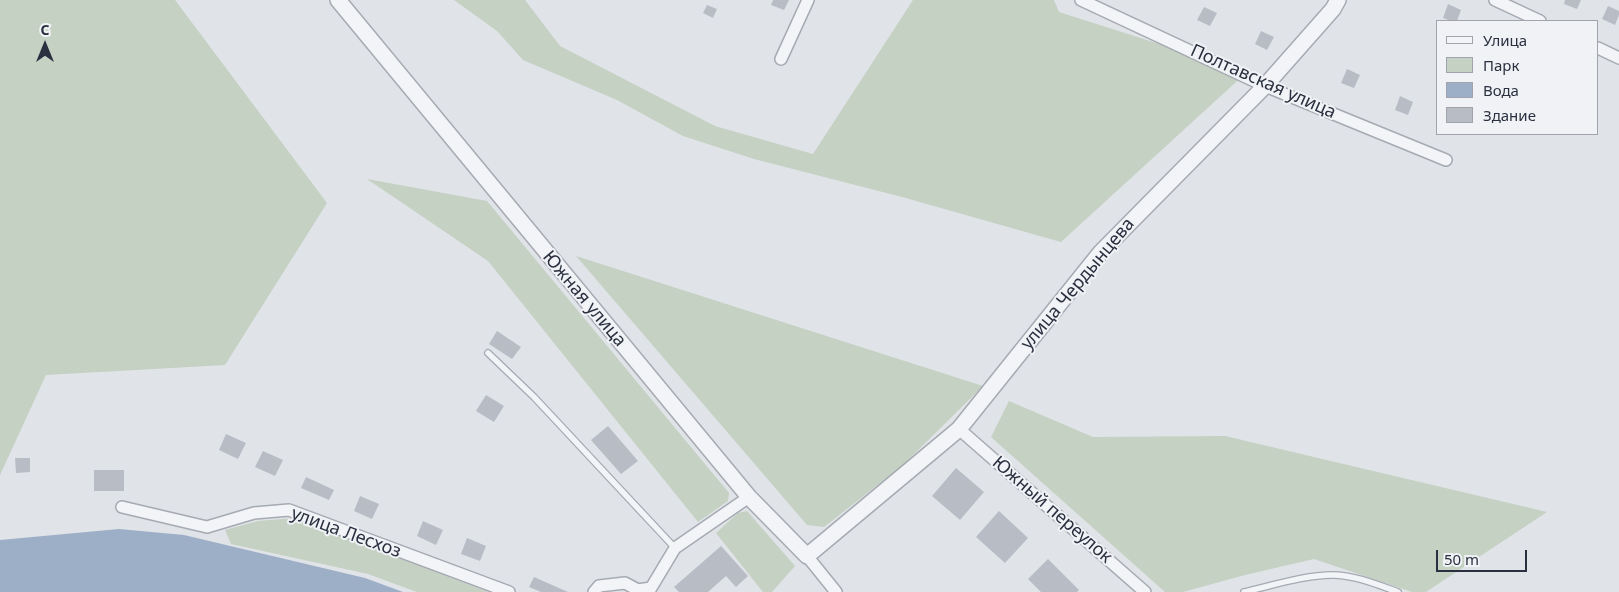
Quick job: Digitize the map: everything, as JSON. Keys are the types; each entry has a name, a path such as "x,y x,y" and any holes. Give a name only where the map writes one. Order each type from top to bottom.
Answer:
{"street":[{"name":"Южная улица","path":"338,0 749,497 807,556 836,592"},
{"path":"781,58 808,0"},
{"name":"Полтавская улица","path":"1082,0 1266,86 1446,160"},
{"name":"улица Чердынцева","path":"807,556 959,429 1101,252 1266,86 1333,10 1338,0"},
{"path":"1494,0 1538,20"},
{"path":"1599,48 1619,58"},
{"name":"Южный переулок","path":"959,429 1145,592"},
{"path":"594,592 599,586 625,583 638,590 653,590 675,548 749,497"},
{"name":"улица Лесхоз","path":"122,507 207,527 254,514 288,510 509,592"}],"lane":[{"path":"488,353 554,417 675,548"},
{"path":"1244,592 1295,580 1334,575 1354,578 1398,592"}],"green space":[{"path":"0,0 175,0 327,203 225,365 46,375 0,475"},
{"path":"454,0 525,0 560,46 715,126 813,154 913,0 1054,0 1059,12 1247,72 1061,242 902,197 754,159 683,136 617,100 523,60 497,31"},
{"path":"367,179 487,201 729,493 728,501 698,522 488,261"},
{"path":"576,256 983,386 903,465 824,527 807,525"},
{"path":"1009,401 1093,437 1225,436 1547,512 1426,592 1412,592 1314,559 1183,592 1165,592 991,437"},
{"path":"747,511 795,566 772,592 763,592 716,533 738,513"},
{"path":"294,518 488,592 417,592 368,574 231,544 225,530 258,521"}],"water":[{"path":"119,529 184,535 365,578 403,592 0,592 0,540"}],"building":[{"path":"773,0 789,0 784,10 771,5"},
{"path":"1565,0 1581,0 1577,9 1564,4"},
{"path":"1448,4 1461,10 1457,20 1443,18"},
{"path":"707,5 717,9 713,18 703,13"},
{"path":"1608,6 1619,11 1615,25 1602,19"},
{"path":"1204,7 1217,13 1210,26 1197,20"},
{"path":"1261,31 1274,37 1267,50 1255,44"},
{"path":"1347,69 1360,75 1354,88 1341,83"},
{"path":"1400,96 1413,102 1408,115 1395,110"},
{"path":"497,331 521,347 512,359 489,344"},
{"path":"486,395 504,406 494,422 476,411"},
{"path":"608,426 638,461 621,474 591,440"},
{"path":"226,434 246,443 238,459 219,450"},
{"path":"263,451 283,460 275,476 255,467"},
{"path":"15,458 30,458 30,472 16,473"},
{"path":"956,468 984,492 960,520 932,496"},
{"path":"94,470 124,470 124,491 94,491"},
{"path":"306,477 334,490 329,500 301,488"},
{"path":"360,496 379,504 372,519 354,511"},
{"path":"999,511 1028,538 1005,563 976,537"},
{"path":"423,521 443,530 436,545 417,536"},
{"path":"467,538 486,546 480,561 461,554"},
{"path":"721,546 748,576 736,587 726,576 708,592 679,592 674,587"},
{"path":"1048,559 1079,590 1077,592 1041,592 1028,579"},
{"path":"534,577 568,592 541,592 529,587"}]}
